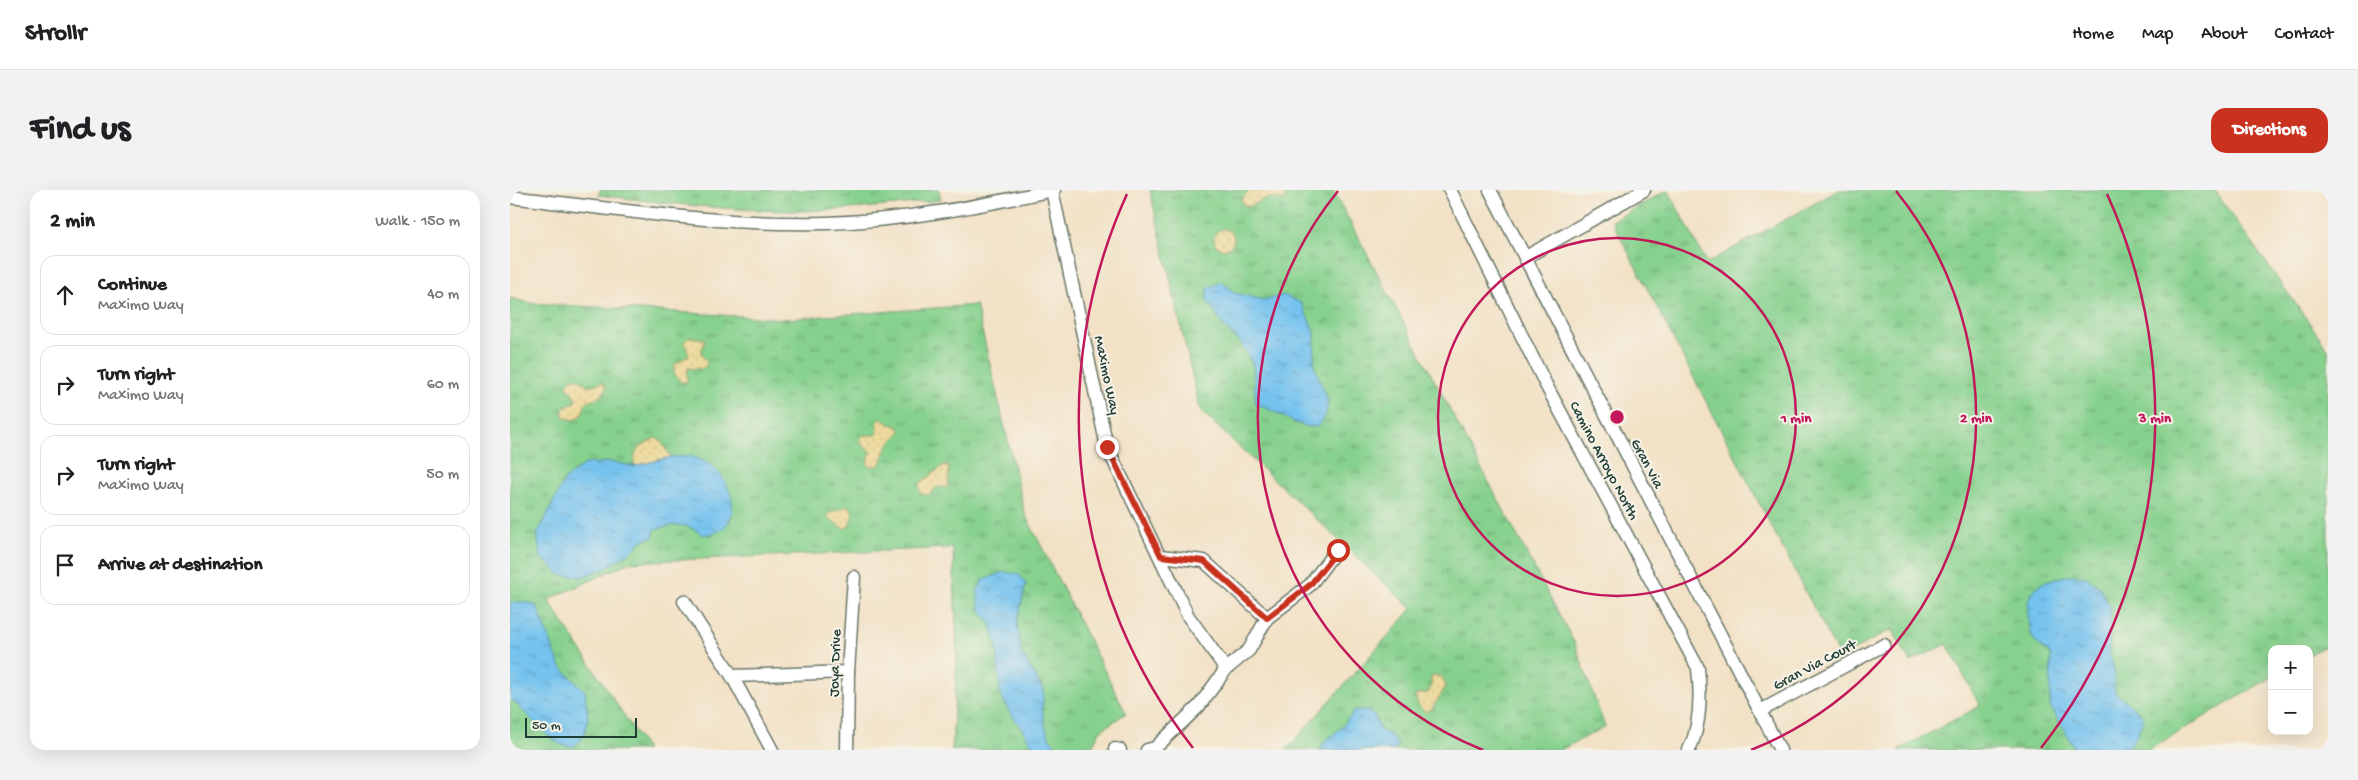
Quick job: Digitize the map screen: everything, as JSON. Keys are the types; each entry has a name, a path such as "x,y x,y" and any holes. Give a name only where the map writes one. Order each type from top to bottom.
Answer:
{"street":[{"path":"510,197 710,221 827,224 933,213 1053,190"},
{"name":"Maximo Way","path":"1053,190 1107,447 1161,556 1188,616 1226,669"},
{"name":"Camino Arroyo North","path":"1450,190 1546,385 1698,668 1701,698 1693,742 1689,750"},
{"name":"Gran Via","path":"1490,190 1526,257 1598,402 1780,750"},
{"path":"1526,257 1644,190"},
{"path":"1147,750 1155,748 1198,706 1226,669 1249,650 1267,618 1310,585 1338,550"},
{"path":"1161,556 1204,561 1267,618"},
{"name":"Joya Drive","path":"847,750 848,672 854,577"},
{"path":"684,601 732,676 772,750"},
{"name":"Gran Via Court","path":"1760,711 1884,645"},
{"path":"732,676 848,672"}],"green space":[{"path":"600,190 939,190 941,200 846,209 789,211 694,206 599,195"},
{"path":"1150,190 1333,190 1575,644 1605,727 1560,750 1286,750 1412,609 1200,410"},
{"path":"1668,190 1707,263 1839,190 2214,190 2328,349 2328,648 2323,647 2313,653 2313,645 2268,645 2268,679 2148,750 1898,750 1980,706 1947,644 1910,662 1892,629 1840,658 1612,221"},
{"path":"510,298 530,303 785,319 976,305 1025,514 1126,713 1100,731 1090,750 952,750 957,653 953,548 630,562 548,600 647,750 510,750"}],"sand":[{"path":"1250,190 1283,190 1286,197 1284,200 1265,199 1245,206 1241,199"},
{"path":"1224,229 1231,232 1234,239 1231,246 1224,249 1217,246 1214,239 1217,232"},
{"path":"689,337 705,339 701,353 707,362 706,366 701,369 689,368 687,371 687,381 682,383 674,373 674,365 689,355 684,342"},
{"path":"573,378 579,379 588,386 604,382 606,387 603,395 586,403 581,416 574,420 564,417 562,411 565,407 574,403 576,398 567,387 568,382"},
{"path":"881,418 889,424 897,426 901,431 888,445 881,463 877,466 869,466 867,463 871,452 861,444 860,439 864,435 876,435 878,433 877,423"},
{"path":"655,438 660,440 671,457 635,466 636,452"},
{"path":"944,465 949,466 948,487 937,487 928,495 921,494 919,485"},
{"path":"847,506 851,508 853,513 849,526 844,529 828,518 828,514"},
{"path":"1434,675 1442,677 1446,686 1432,709 1425,712 1418,705 1415,696 1428,693 1431,687 1431,677"}],"water":[{"path":"1222,282 1235,293 1264,300 1284,295 1301,303 1315,333 1314,365 1328,401 1326,414 1317,427 1301,425 1256,405 1253,365 1241,343 1224,327 1207,300 1208,288"},
{"path":"691,456 713,467 725,481 729,490 733,508 731,517 727,525 719,531 703,535 691,528 680,525 655,529 653,537 641,541 632,551 604,569 581,577 561,575 541,558 537,535 565,479 585,464 610,462 635,466 671,457"},
{"path":"1005,572 1018,574 1026,583 1017,624 1022,654 1044,691 1042,709 1045,726 1050,739 1061,750 1036,750 1008,709 1000,693 997,648 991,624 980,609 977,591 984,579"},
{"path":"2075,575 2086,577 2100,588 2111,609 2109,652 2114,669 2115,692 2144,717 2134,741 2122,750 2076,750 2050,706 2051,656 2032,636 2029,622 2029,599 2038,586 2046,581"},
{"path":"513,602 527,602 537,606 560,666 585,691 588,718 584,737 573,747 561,745 547,735 510,698 510,605"},
{"path":"1355,710 1367,710 1375,717 1381,731 1389,734 1398,745 1394,750 1321,750 1323,743 1342,727"}],"route":[{"path":"1107,447 1161,556 1204,561 1267,618 1310,585 1338,550"}]}
